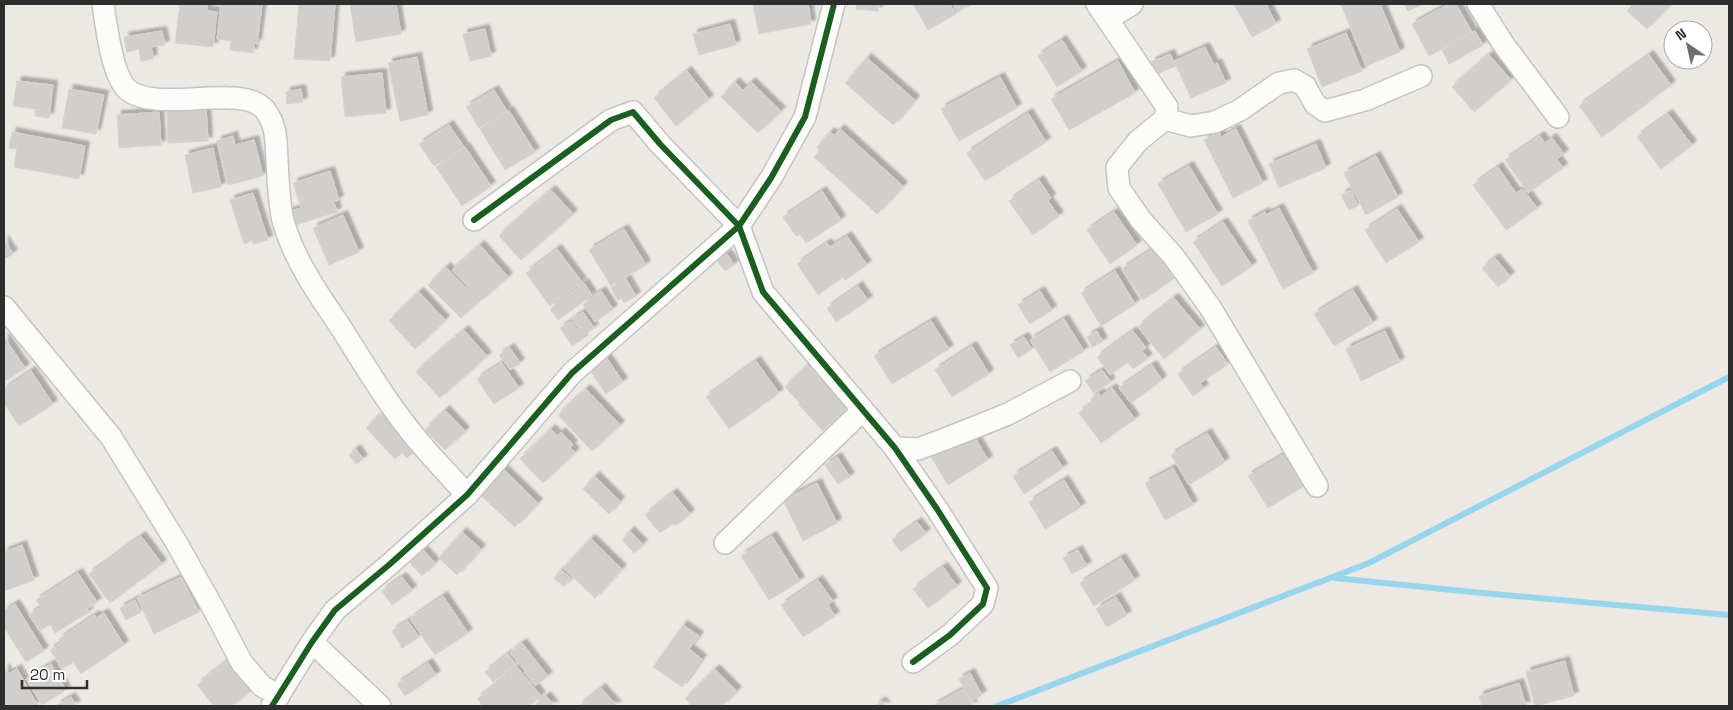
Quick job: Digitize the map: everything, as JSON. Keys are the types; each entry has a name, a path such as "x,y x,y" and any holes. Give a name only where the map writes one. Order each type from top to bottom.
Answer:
{"street":[{"path":"102,4 116,71 127,89 143,97 174,99 239,98 260,103 271,118 276,134 283,222 297,259 384,394 420,444 467,495"},
{"path":"4,307 112,437 176,542 242,663 276,701 312,642 335,610 467,495 572,373 739,226 771,178 805,117 834,4"},
{"path":"1132,4 1102,11 1167,107 1165,119 1138,141 1117,167 1119,188 1142,220 1174,257 1210,307 1317,486"},
{"path":"1478,4 1504,44 1558,117"},
{"path":"1165,119 1190,126 1215,122 1240,110 1279,84 1294,80 1305,86 1315,104 1325,111 1365,100 1421,76"},
{"path":"474,220 611,120 632,112 739,226 763,292 895,448 942,516 987,588 983,604 950,635 912,662"},
{"path":"895,448 918,449 945,439 1008,414 1070,381"},
{"path":"725,543 863,410"},
{"path":"312,642 380,706"}],"building":[{"path":"180,4 207,4 207,11 217,12 213,47 175,43"},
{"path":"221,4 262,4 257,44 254,43 253,53 230,50 231,41 217,39"},
{"path":"299,4 335,4 330,61 294,59"},
{"path":"350,4 396,4 401,34 356,42"},
{"path":"753,4 808,4 811,24 759,34"},
{"path":"857,4 879,4 878,11 856,9"},
{"path":"913,4 950,4 956,14 928,30"},
{"path":"953,4 973,4 957,12"},
{"path":"1234,4 1266,4 1276,24 1252,37"},
{"path":"1341,4 1380,4 1400,52 1366,66"},
{"path":"1404,4 1423,4 1408,11"},
{"path":"1449,4 1456,4 1472,32 1429,56 1412,24"},
{"path":"1634,4 1670,4 1647,29 1627,11"},
{"path":"730,24 736,45 699,55 693,34"},
{"path":"485,29 491,56 470,61 463,34"},
{"path":"162,31 165,45 151,47 153,59 141,61 139,49 127,52 124,37"},
{"path":"1475,31 1483,45 1449,64 1442,50"},
{"path":"1346,33 1362,71 1322,87 1307,49"},
{"path":"1062,40 1082,71 1057,87 1038,56"},
{"path":"1205,47 1214,65 1217,63 1226,83 1191,98 1174,61"},
{"path":"1170,54 1176,66 1157,74 1151,62"},
{"path":"1489,55 1511,80 1474,112 1452,87"},
{"path":"1649,55 1671,85 1602,137 1579,106"},
{"path":"417,57 428,115 400,121 388,63"},
{"path":"867,58 915,100 893,125 845,83"},
{"path":"1118,61 1135,93 1069,130 1051,99"},
{"path":"687,71 709,99 676,126 654,98"},
{"path":"382,73 386,113 345,117 341,77"},
{"path":"1000,77 1017,108 959,141 941,109"},
{"path":"17,81 53,85 49,118 35,116 36,109 13,106"},
{"path":"735,82 743,90 751,82 781,111 758,133 721,97"},
{"path":"69,89 104,95 96,134 62,128"},
{"path":"301,89 303,102 287,104 286,92"},
{"path":"494,90 507,111 479,128 466,107"},
{"path":"206,107 208,141 168,143 167,108"},
{"path":"509,111 535,152 505,170 480,129"},
{"path":"159,112 161,145 119,148 117,115"},
{"path":"1028,113 1046,142 985,181 967,153"},
{"path":"1668,114 1692,145 1661,169 1637,137"},
{"path":"449,125 464,147 434,166 419,144"},
{"path":"840,129 903,186 877,214 814,157 820,150 817,147 830,132 834,135"},
{"path":"1236,129 1263,183 1233,198 1204,140 1219,132 1221,137"},
{"path":"12,132 85,146 79,179 14,167 17,149 9,148"},
{"path":"233,136 235,145 254,140 263,176 228,185 217,141"},
{"path":"1540,136 1545,143 1552,138 1564,154 1557,159 1563,168 1528,193 1505,160"},
{"path":"1316,144 1326,168 1279,188 1269,164"},
{"path":"465,147 491,186 462,206 436,167"},
{"path":"213,148 221,187 193,193 185,155"},
{"path":"1376,156 1398,197 1366,215 1344,173"},
{"path":"1189,166 1218,214 1186,232 1158,184"},
{"path":"1498,167 1516,193 1523,189 1537,208 1506,230 1473,185"},
{"path":"330,171 339,200 334,202 337,212 293,226 288,212 301,208 293,183"},
{"path":"1039,180 1051,198 1048,201 1059,216 1033,235 1009,201"},
{"path":"551,190 573,214 521,260 499,236"},
{"path":"1351,190 1358,206 1349,210 1341,195"},
{"path":"822,191 841,220 806,243 800,234 796,236 783,217"},
{"path":"253,193 268,240 253,244 252,241 244,244 230,200"},
{"path":"1279,208 1313,273 1283,289 1248,221 1265,212 1266,215"},
{"path":"1397,209 1419,242 1386,263 1365,230"},
{"path":"1114,212 1137,245 1110,264 1087,230"},
{"path":"343,215 359,252 329,265 313,228"},
{"path":"1223,222 1252,266 1222,286 1193,242"},
{"path":"624,229 646,265 611,286 589,250"},
{"path":"847,236 867,265 845,280 843,277 818,295 797,264 827,243 830,247"},
{"path":"4,240 13,254 4,259"},
{"path":"480,245 508,277 481,301 452,270"},
{"path":"1159,245 1179,275 1143,300 1122,269"},
{"path":"557,249 582,282 550,306 526,273"},
{"path":"727,254 734,265 725,271 717,261"},
{"path":"1495,258 1510,276 1498,287 1482,268"},
{"path":"446,267 479,301 461,318 428,285"},
{"path":"1115,271 1135,304 1101,326 1081,293"},
{"path":"626,279 636,296 624,303 621,298 618,300 611,288"},
{"path":"584,283 592,295 558,320 550,309"},
{"path":"858,286 868,300 836,322 827,308"},
{"path":"1353,290 1373,323 1334,346 1314,314"},
{"path":"601,291 613,309 595,322 583,304"},
{"path":"1040,291 1052,310 1030,324 1018,305"},
{"path":"419,292 445,320 415,349 389,321"},
{"path":"1174,298 1200,329 1164,359 1138,327"},
{"path":"583,312 594,328 583,336 572,319"},
{"path":"1064,319 1084,351 1050,372 1030,340"},
{"path":"571,321 583,339 572,346 560,328"},
{"path":"931,321 949,349 892,384 874,356"},
{"path":"464,330 487,356 440,398 416,372"},
{"path":"1097,331 1103,342 1092,347 1087,337"},
{"path":"1133,331 1146,348 1142,351 1148,358 1133,369 1128,362 1110,375 1097,357"},
{"path":"1385,331 1400,362 1361,381 1346,349"},
{"path":"4,337 25,368 4,382"},
{"path":"1024,337 1032,349 1018,358 1010,345"},
{"path":"972,346 989,374 952,397 935,370"},
{"path":"1216,347 1228,364 1200,383 1204,388 1193,396 1178,374"},
{"path":"510,348 520,363 510,370 499,355"},
{"path":"606,357 623,382 606,394 589,369"},
{"path":"756,361 779,393 729,429 706,397"},
{"path":"502,363 519,388 494,404 477,379"},
{"path":"808,365 848,407 823,431 785,387"},
{"path":"1152,365 1162,380 1131,403 1119,388"},
{"path":"1102,370 1111,382 1094,393 1085,381"},
{"path":"31,371 53,404 19,426 4,403 4,389"},
{"path":"1112,388 1135,419 1101,443 1079,413 1093,402 1090,399 1099,393 1101,396"},
{"path":"586,389 620,425 592,451 558,415"},
{"path":"445,410 465,431 445,450 425,430"},
{"path":"384,412 417,449 407,458 402,453 395,459 366,428"},
{"path":"551,429 558,436 561,432 573,445 570,447 575,452 543,483 520,459"},
{"path":"1207,433 1225,462 1189,485 1171,455"},
{"path":"973,434 988,460 948,485 929,453"},
{"path":"356,449 363,459 356,464 349,455"},
{"path":"1052,451 1063,468 1024,494 1013,476"},
{"path":"1286,453 1306,485 1268,508 1248,476"},
{"path":"837,457 850,477 838,484 825,465"},
{"path":"502,468 538,503 515,527 478,493"},
{"path":"1173,468 1193,505 1165,520 1145,483"},
{"path":"595,476 620,501 609,514 583,489"},
{"path":"1064,480 1081,507 1045,529 1029,502"},
{"path":"817,483 837,523 803,541 783,500"},
{"path":"673,493 690,514 675,526 673,523 660,533 645,515"},
{"path":"917,522 926,533 901,552 892,540"},
{"path":"630,531 643,544 634,553 622,540"},
{"path":"462,532 481,549 457,575 439,558"},
{"path":"141,536 162,564 110,603 89,574"},
{"path":"772,536 800,581 769,600 741,556"},
{"path":"591,539 622,569 595,598 563,568"},
{"path":"22,545 34,580 4,591 4,552"},
{"path":"423,550 435,563 422,576 410,563"},
{"path":"1078,550 1087,566 1072,574 1063,558"},
{"path":"1121,558 1135,580 1094,606 1080,583"},
{"path":"943,567 957,586 928,608 913,589"},
{"path":"561,570 571,578 564,587 554,578"},
{"path":"78,573 97,602 87,609 89,612 55,633 50,624 40,631 29,615 41,607 36,600"},
{"path":"181,577 199,612 154,634 137,598"},
{"path":"402,577 412,590 392,605 382,591"},
{"path":"818,580 833,601 828,605 835,616 803,637 781,605"},
{"path":"443,596 468,633 435,655 410,619"},
{"path":"1116,597 1127,615 1107,627 1096,609"},
{"path":"135,600 141,612 126,620 120,608"},
{"path":"15,604 44,651 26,662 4,627 4,611"},
{"path":"104,613 124,645 81,674 73,662 62,669 50,650 61,643 59,639 95,615 96,618"},
{"path":"408,621 419,637 402,648 392,631"},
{"path":"683,625 699,636 689,649 702,659 682,687 653,667"},
{"path":"522,643 536,661 525,671 510,653"},
{"path":"508,654 516,664 493,682 485,672"},
{"path":"228,660 252,690 232,706 214,706 197,685"},
{"path":"1565,661 1574,696 1535,706 1526,672"},
{"path":"537,662 548,676 535,686 524,672"},
{"path":"428,663 436,675 405,696 397,684"},
{"path":"51,664 66,690 42,705 26,679"},
{"path":"517,667 541,696 529,706 483,706 477,699"},
{"path":"4,668 8,674 17,669 38,706 4,706"},
{"path":"715,669 737,691 722,706 692,706 685,699"},
{"path":"970,673 982,695 971,701 959,679"},
{"path":"1519,683 1526,706 1482,706 1479,696"},
{"path":"601,688 617,706 579,706"},
{"path":"963,689 973,706 933,706"},
{"path":"546,696 554,706 534,706"},
{"path":"71,697 76,706 56,706"},
{"path":"881,701 886,706 875,706"}],"waterway":[{"path":"997,706 1369,563 1729,377"},
{"path":"1335,578 1729,615"}],"cycle path":[{"path":"272,706 312,642 335,610 467,495 572,373 739,226 771,178 805,117 834,4"},
{"path":"474,220 611,120 633,112 660,144 739,226 763,292 895,448 937,509 987,588 983,604 950,635 913,662"}]}
